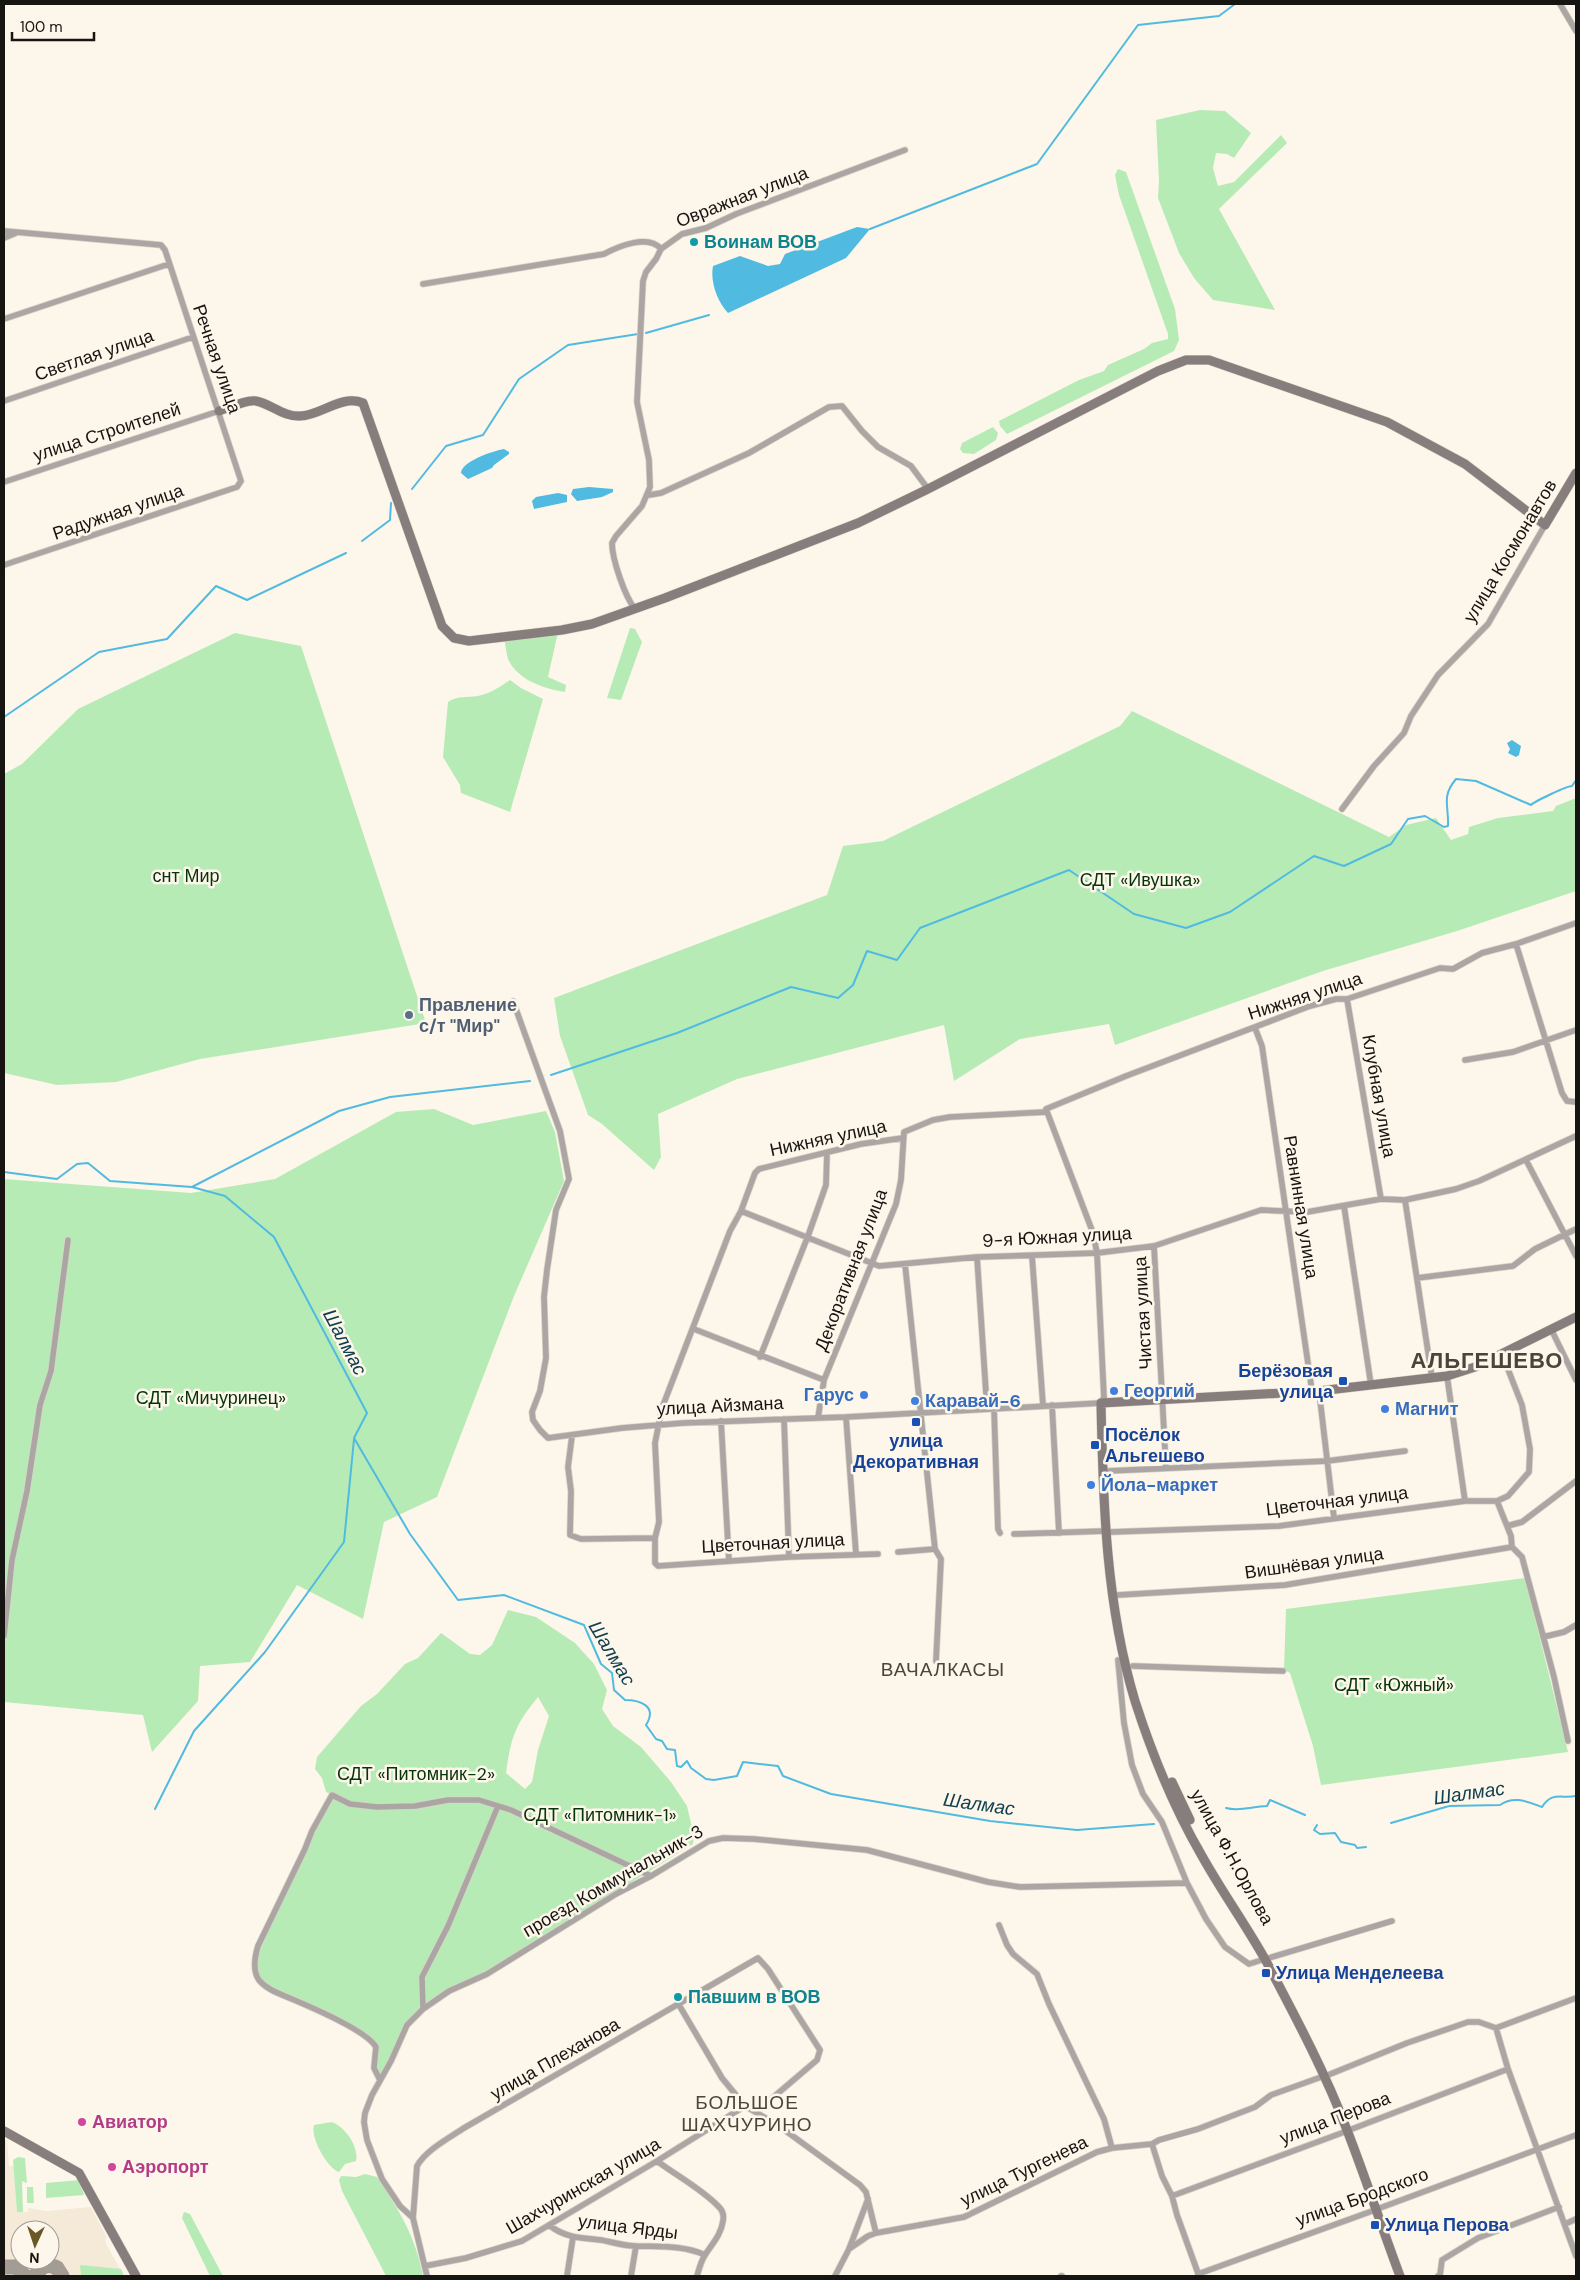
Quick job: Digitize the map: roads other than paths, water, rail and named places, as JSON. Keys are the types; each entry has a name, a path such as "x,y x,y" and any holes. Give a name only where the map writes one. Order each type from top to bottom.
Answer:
{"street":[{"path":"1560,4 1576,31"},
{"name":"Овражная улица","path":"635,610 624,588 612,543 636,514 648,495 651,476 637,402 643,282 646,272 661,249 682,234 706,228 736,214 905,150"},
{"path":"4,231 19,232"},
{"path":"4,238 19,232"},
{"name":"Речная улица","path":"19,232 160,245 165,250 219,411 240,484"},
{"path":"423,284 604,254 615,248 645,242 653,242 661,249"},
{"path":"4,319 169,264"},
{"name":"Светлая улица","path":"4,401 193,337"},
{"path":"219,411 255,400 292,416 302,417 344,402 355,400 363,403 442,626 454,638 469,641 562,630 592,624 635,610 858,523 1158,371 1186,360 1197,359 1243,370 1387,422 1465,464 1545,524"},
{"path":"648,495 661,493 749,453 829,408 836,406 842,406 862,432 878,447 911,466 928,489"},
{"name":"улица Строителей","path":"4,482 219,411"},
{"name":"улица Космонавтов","path":"1342,808 1374,766 1404,733 1411,716 1438,675 1488,624 1576,473"},
{"name":"Радужная улица","path":"4,565 240,484"},
{"name":"Нижняя улица","path":"742,1211 755,1173 759,1169 903,1135 933,1120 1046,1110 1126,1076 1310,1006 1347,998 1440,968 1453,968 1482,953 1516,944 1576,923"},
{"path":"1516,944 1562,1092 1566,1101 1576,1102"},
{"name":"Клубная улица","path":"1347,998 1382,1200"},
{"name":"улица Айзмана","path":"513,1001 560,1131 569,1179 556,1210 546,1270 544,1297 546,1358 540,1391 532,1412 533,1420 548,1438 660,1424 846,1417 921,1411 1316,1391 1432,1378 1461,1372 1576,1317"},
{"name":"Равнинная улица","path":"1256,1028 1262,1046 1286,1212 1327,1461 1334,1518"},
{"path":"1465,1060 1500,1056 1576,1030"},
{"path":"1046,1110 1093,1233 1097,1253 1103,1401"},
{"name":"Декоративная улица","path":"818,1418 824,1380 899,1196 903,1135"},
{"name":"9-я Южная улица","path":"742,1211 872,1263 886,1266 977,1257 1097,1253 1154,1246 1192,1235 1256,1211 1307,1212 1382,1200 1405,1200 1467,1186 1576,1136"},
{"path":"760,1357 826,1185 827,1153"},
{"path":"1526,1160 1576,1256"},
{"path":"1405,1200 1432,1378"},
{"path":"1344,1206 1371,1385"},
{"path":"572,1436 568,1467 571,1491 570,1535 581,1539 655,1538 659,1522 655,1443 662,1408 694,1329 730,1231 742,1211"},
{"path":"1417,1278 1513,1266 1535,1249 1576,1229"},
{"path":"4,1636 12,1560 42,1399 50,1371 68,1240"},
{"name":"Чистая улица","path":"1154,1246 1166,1468"},
{"path":"1032,1256 1043,1405"},
{"path":"977,1257 987,1408"},
{"path":"905,1264 935,1548 941,1559 936,1661"},
{"path":"694,1329 760,1357 824,1380"},
{"path":"1551,1329 1576,1380"},
{"path":"1502,1354 1522,1405 1530,1449 1530,1463 1529,1472 1522,1482 1508,1496 1497,1501 1507,1526 1512,1547 1522,1557 1568,1740"},
{"path":"1447,1376 1465,1501"},
{"name":"улица Ф.Н.Орлова","path":"1103,1401 1108,1471 1108,1531 1127,1662"},
{"name":"улица Ф.Н.Орлова","path":"1103,1401 1108,1531 1113,1595 1127,1662 1149,1726 1202,1845 1267,1958 1326,2076 1350,2130 1400,2276"},
{"path":"1052,1405 1059,1533"},
{"path":"994,1408 998,1529 1000,1533"},
{"path":"846,1417 856,1554"},
{"path":"784,1420 789,1557"},
{"path":"721,1421 729,1561"},
{"path":"1108,1471 1327,1461 1405,1451"},
{"path":"1507,1526 1522,1522 1576,1481"},
{"name":"Цветочная улица","path":"1014,1534 1279,1526 1465,1501 1497,1501"},
{"name":"Цветочная улица","path":"655,1538 655,1563 658,1566 789,1557 878,1554"},
{"name":"Вишнёвая улица","path":"1118,1595 1285,1585 1512,1547"},
{"path":"898,1552 935,1548"},
{"path":"1543,1637 1564,1632 1576,1625"},
{"path":"1283,1671 1127,1662 1124,1723 1132,1765 1147,1802 1162,1822 1187,1883 1206,1919 1229,1951 1249,1964 1392,1921"},
{"path":"380,2080 374,2068 376,2047 370,2038 276,1992 259,1979 256,1972 255,1957 258,1946 312,1831 332,1795 358,1806 415,1806 448,1800 480,1800 498,1806 652,1876"},
{"path":"423,2010 422,1977 448,1926 498,1806"},
{"name":"проезд Коммунальник-3","path":"427,2276 413,2218 400,2206 382,2179 367,2140 365,2113 408,2025 423,2010 449,1991 487,1974 616,1894 652,1876 709,1841 723,1838 754,1838 867,1850 988,1882 1020,1887 1187,1883"},
{"path":"998,1925 1013,1954 1037,1974 1104,2119 1112,2148"},
{"name":"улица Плеханова","path":"413,2218 417,2166 420,2161 437,2147 464,2128 758,1958 768,1970 820,2050 817,2060 756,2112"},
{"path":"1576,1998 1496,2028 1508,2069 1576,2256"},
{"path":"679,2005 722,2078 745,2106 779,2126 853,2178 866,2192 876,2233"},
{"name":"улица Тургенева","path":"849,2250 868,2236 876,2233 964,2217 1079,2159 1112,2148 1152,2144 1159,2140 1198,2129 1255,2107 1271,2095 1326,2076 1406,2043 1468,2022 1479,2022 1496,2028"},
{"name":"улица Перова","path":"1172,2196 1508,2069"},
{"name":"Шахчуринская улица","path":"425,2266 457,2260 512,2245 550,2225 745,2106"},
{"path":"4,2131 79,2172 136,2276"},
{"name":"улица Бродского","path":"1199,2275 1576,2135"},
{"path":"1152,2144 1164,2182 1172,2196 1199,2275"},
{"path":"657,2161 720,2208 723,2214 722,2227 712,2247 705,2255 697,2276"},
{"path":"835,2276 849,2250 868,2199"},
{"path":"1438,2276 1440,2275 1442,2260 1478,2238 1559,2207"},
{"name":"улица Ф.Н.Орлова","path":"1378,2209 1406,2276"},
{"path":"1565,2224 1576,2219"},
{"name":"улица Ярды","path":"550,2225 573,2238 689,2250 705,2255"},
{"path":"566,2276 573,2238"},
{"path":"631,2276 636,2246"}],"water":[{"path":"857,227 870,229 846,258 728,313 721,303 715,291 713,266 740,256 768,266 780,264 785,254"},
{"path":"504,449 509,454 492,468 468,479 461,473 467,464 472,461 486,454"},
{"path":"589,487 613,489 613,492 602,497 577,501 571,494 573,489"},
{"path":"558,493 567,495 567,502 534,509 532,501 536,497"},
{"path":"1512,740 1521,746 1519,755 1516,757 1508,753 1510,749 1507,743"}],"waterway":[{"path":"870,229 1037,164 1138,25 1219,16 1235,4"},
{"path":"646,333 709,315"},
{"path":"412,489 446,446 483,435 519,379 568,345 638,334"},
{"path":"362,541 390,520 391,503"},
{"path":"4,717 99,652 167,639 216,586 247,600 346,553"},
{"path":"551,1075 677,1033 791,987 838,998 853,985 867,951 897,960 920,928 1069,870 1134,914 1186,928 1230,912 1314,856 1344,866 1391,844 1408,819 1425,816 1444,827 1448,826 1447,796 1451,785 1456,779 1476,781 1531,805 1538,800 1572,786 1576,780"},
{"path":"4,1172 57,1179 77,1164 88,1163 110,1181 192,1187 339,1111 390,1097 530,1081"},
{"name":"Шалмас","path":"192,1187 225,1196 274,1237 367,1413 354,1438 410,1534 458,1600 504,1595 584,1625 601,1664 612,1673 614,1690 625,1700 636,1701 646,1705 650,1713 646,1725 656,1739 662,1741 667,1749 675,1750 677,1766 681,1767 687,1761 691,1768 706,1779 714,1780 737,1776 743,1762 778,1766 783,1776 831,1794 990,1821 1077,1830 1154,1824"},
{"path":"155,1809 194,1731 265,1652 344,1542 354,1439"},
{"name":"Шалмас","path":"1391,1823 1449,1806 1500,1805 1510,1800 1516,1800 1542,1807 1553,1797 1576,1796"},
{"name":"Шалмас","path":"1226,1808 1267,1806 1270,1800 1305,1815"},
{"name":"Шалмас","path":"1317,1825 1314,1830 1320,1834 1335,1833 1341,1842 1355,1845 1357,1848 1366,1847"}],"place":[{"name":"Воинам ВОВ","path":"694,242"},
{"name":"Правление с/т \"Мир\"","path":"409,1015"},
{"name":"Берёзовая улица","path":"1343,1381"},
{"name":"Георгий","path":"1114,1391"},
{"name":"Гарус","path":"864,1395"},
{"name":"Каравай-6","path":"915,1401"},
{"name":"Магнит","path":"1385,1409"},
{"name":"улица Декоративная","path":"916,1422"},
{"name":"Посёлок Альгешево","path":"1095,1445"},
{"name":"Йола-маркет","path":"1091,1485"},
{"name":"Улица Менделеева","path":"1266,1973"},
{"name":"Павшим в ВОВ","path":"678,1997"},
{"name":"Авиатор","path":"82,2122"},
{"name":"Аэропорт","path":"112,2167"},
{"name":"Улица Перова","path":"1375,2225"}],"district":[{"name":"АЛЬГЕШЕВО","path":"1487,1360"},
{"name":"ВАЧАЛКАСЫ","path":"943,1669"},
{"name":"БОЛЬШОЕ ШАХЧУРИНО","path":"747,2113"}],"park label":[{"name":"снт Мир","path":"186,876"},
{"name":"СДТ «Ивушка»","path":"1140,880"},
{"name":"СДТ «Мичуринец»","path":"211,1398"},
{"name":"СДТ «Южный»","path":"1394,1685"},
{"name":"СДТ «Питомник-2»","path":"416,1774"},
{"name":"СДТ «Питомник-1»","path":"600,1815"}]}
